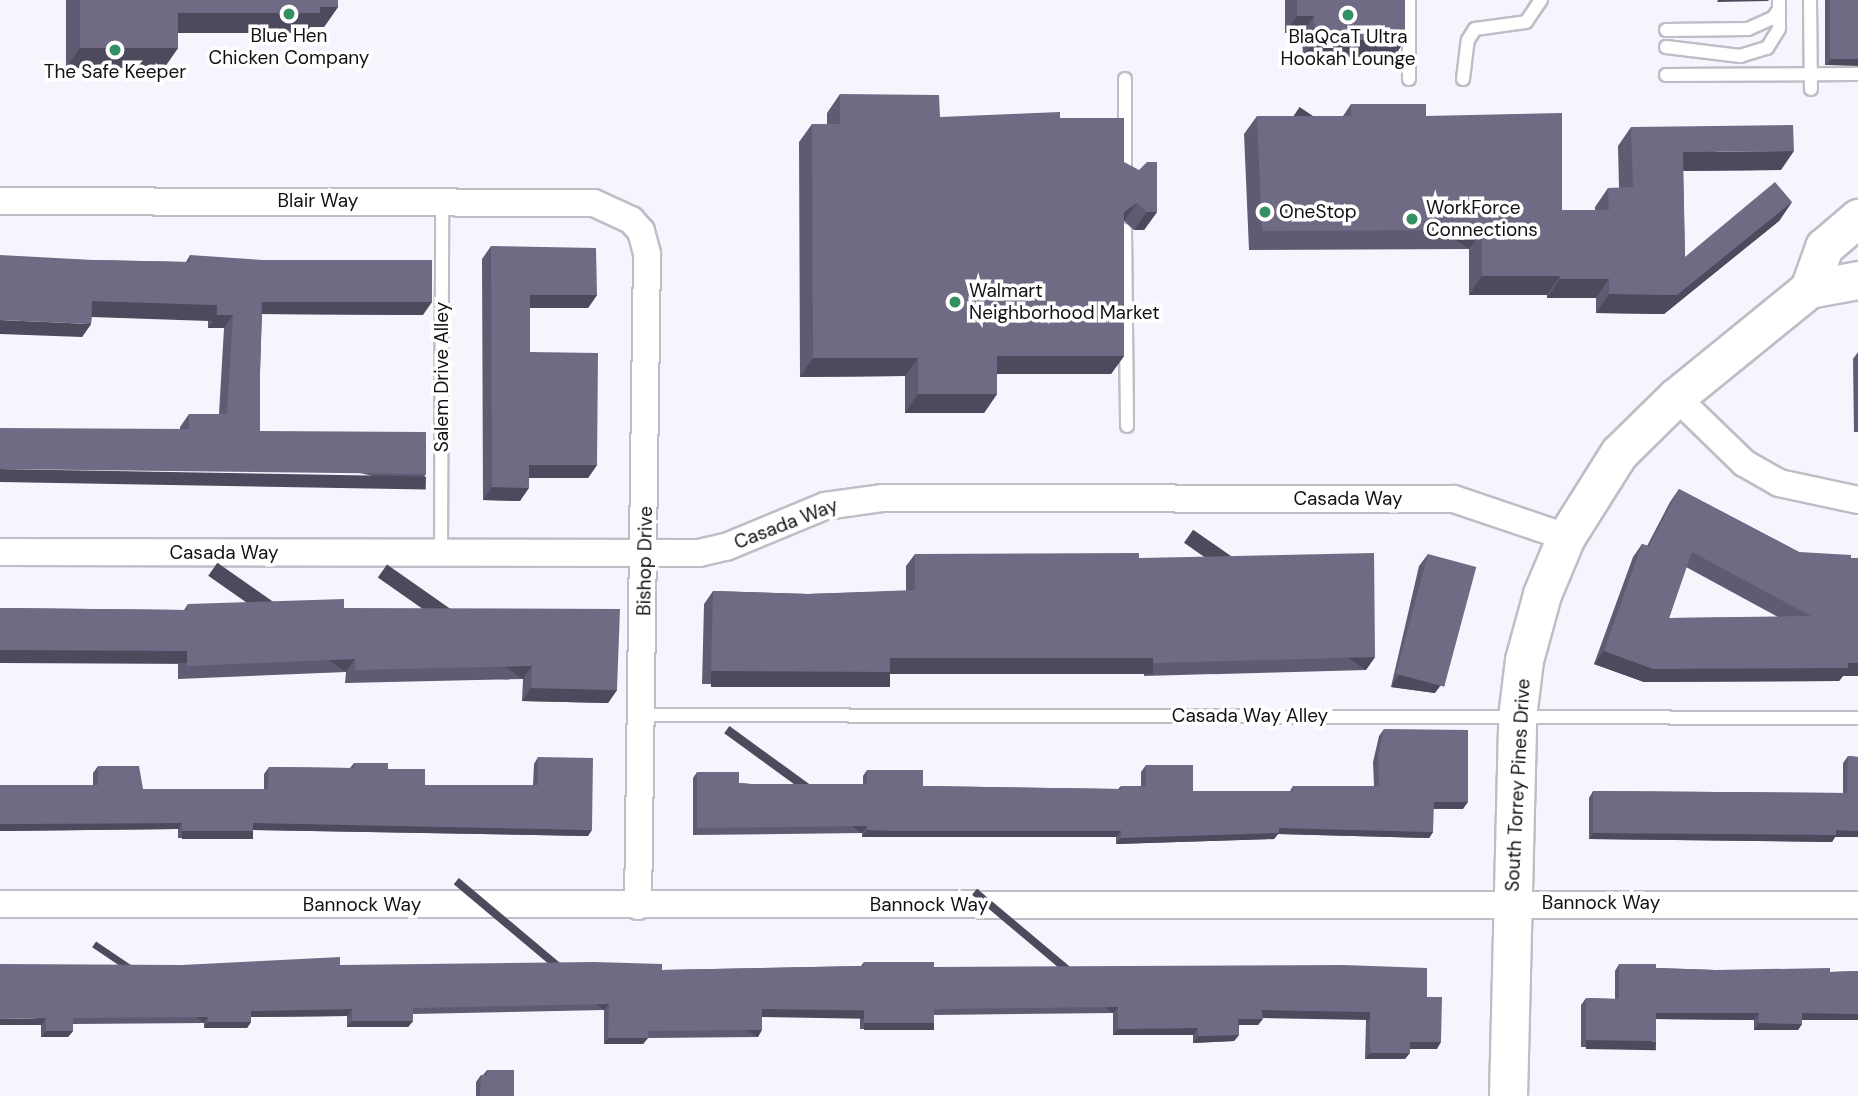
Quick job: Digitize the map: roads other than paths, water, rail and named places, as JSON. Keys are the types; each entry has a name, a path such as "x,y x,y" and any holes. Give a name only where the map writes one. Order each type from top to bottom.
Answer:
{"main road":[{"path":"1809,289 1824,247 1858,218"},
{"name":"South Torrey Pines Drive","path":"1508,1096 1517,717 1524,660 1542,594 1566,537 1619,453 1676,397 1809,289 1858,280"}],"street":[{"name":"Blair Way","path":"0,201 594,203 631,220"},
{"name":"Bishop Drive","path":"631,220 640,231 647,254 645,553 638,905"},
{"path":"1676,397 1714,438 1767,476 1838,499 1858,500"},
{"name":"Casada Way","path":"0,552 699,553 726,547 825,506 883,498 1454,499 1566,537"},
{"name":"Bannock Way","path":"0,904 1858,905"}],"lane":[{"path":"1409,0 1409,79"},
{"path":"1462,79 1468,40 1475,29 1526,22 1541,0"},
{"path":"1810,0 1811,89"},
{"path":"1666,30 1748,29 1773,18 1779,5"},
{"path":"1666,47 1753,54 1767,48 1775,38 1779,5"},
{"path":"1666,75 1858,74"},
{"path":"1125,79 1125,180"},
{"name":"Salem Drive Alley","path":"441,553 442,201"},
{"path":"1125,230 1126,426"},
{"name":"Casada Way Alley","path":"642,715 1858,718"}],"place":[{"name":"Blue Hen Chicken Company","path":"289,14"},
{"name":"BlaQcaT Ultra Hookah Lounge","path":"1348,15"},
{"name":"The Safe Keeper","path":"115,50"},
{"name":"OneStop","path":"1265,212"},
{"name":"WorkForce Connections","path":"1412,219"},
{"name":"Walmart Neighborhood Market","path":"955,302"}]}
